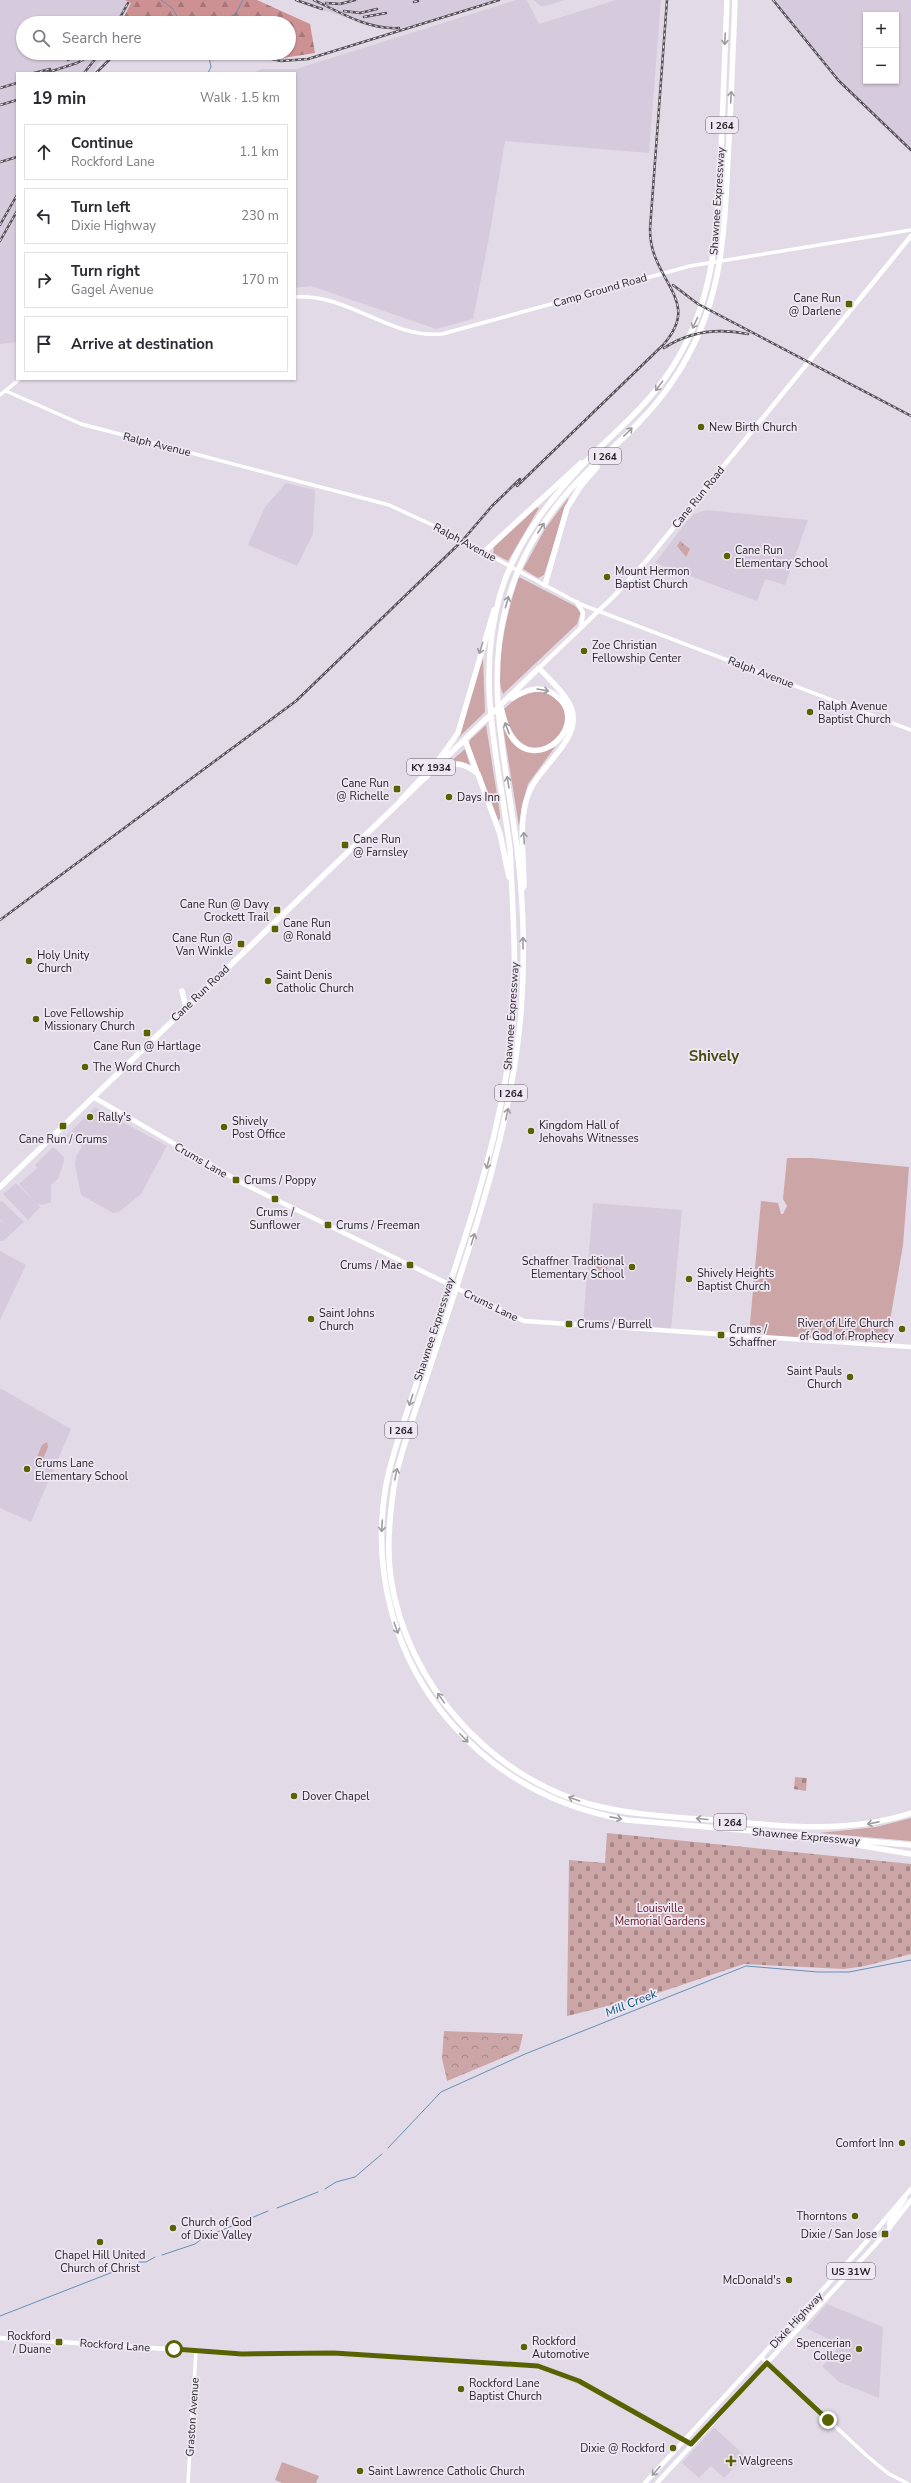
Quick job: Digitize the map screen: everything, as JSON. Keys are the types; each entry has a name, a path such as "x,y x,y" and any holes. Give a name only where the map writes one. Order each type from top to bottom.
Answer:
{"highway":[{"name":"Shawnee Expressway","path":"727,0 715,249 707,292 681,353 647,400 597,451 542,512 515,558 499,599 490,649 489,705 507,830 513,903 514,1006 505,1085 486,1169 388,1475 382,1530 382,1568 386,1590 397,1629 409,1658 440,1710 480,1752 531,1788 581,1809 627,1820 911,1845"},
{"name":"Shawnee Expressway","path":"735,2 723,247 719,276 714,294 690,352 660,399 553,510 522,562 514,581 502,625 497,673 498,720 516,840 522,904 523,983 513,1080 493,1173 396,1475 389,1526 390,1569 394,1591 414,1652 443,1702 483,1745 532,1779 552,1790 588,1804 635,1813 801,1828 855,1826 911,1813"},
{"path":"484,552 567,474 597,451"},
{"path":"545,586 567,508 580,487 610,451"},
{"path":"440,758 458,733 486,630 499,599"},
{"path":"521,890 524,886 523,824 525,802 536,778 568,737 574,723 573,711 568,701 539,668"},
{"name":"Cane Run Road","path":"401,800 414,790 464,739 506,701 539,668"},
{"path":"498,696 511,736 516,743 529,749 541,750 551,746 560,739 566,727 565,707 559,698 550,692 532,689 506,701"},
{"path":"464,739 500,834 512,882"},
{"name":"Cane Run Road","path":"0,1187 401,800 440,758 460,740 464,739"},
{"path":"433,771 446,765 459,764 471,768 478,774"},
{"path":"182,991 186,1007"},
{"path":"832,1839 911,1854"}],"main road":[{"name":"Cane Run Road","path":"539,668 598,611 653,553 911,236"},
{"path":"577,602 583,613 580,628"},
{"name":"Crums Lane","path":"93,1097 244,1184 524,1321 911,1347"},
{"name":"Dixie Highway","path":"645,2483 909,2196 911,2189"},
{"path":"906,2207 909,2196"},
{"path":"890,2228 889,2223 909,2196"},
{"name":"Dixie Highway","path":"657,2483 691,2444 890,2228 911,2200"},
{"path":"843,2279 861,2256 860,2249"},
{"name":"Rockford Lane","path":"0,2338 196,2351 254,2354 334,2353 538,2366 570,2377 691,2444"}],"street":[{"name":"Camp Ground Road","path":"296,297 331,300 409,332 428,335 442,334 690,266 911,230"},
{"path":"0,395 19,380"},
{"name":"Ralph Avenue","path":"6,391 81,424 383,503 416,517 577,602 911,730"},
{"name":"Graston Avenue","path":"188,2483 196,2351"},
{"path":"761,2358 872,2461 889,2474 907,2483"}],"shaded area":[{"path":"0,0 125,0 131,3 124,16 16,16 16,60 101,60 94,72 16,72 16,210 0,238"},
{"path":"303,0 499,0 421,24 392,29 362,23 302,3"},
{"path":"516,0 527,0 539,24 616,0 661,0 649,153 505,141 489,238 473,319 436,329 311,286 296,288 296,72 256,72 261,69 296,69"},
{"path":"533,0 565,0 546,6 541,6"},
{"path":"773,0 911,0 911,150 839,81"},
{"path":"16,214 16,342 0,344 0,242"},
{"path":"286,483 315,490 313,534 297,566 248,545 265,507"},
{"name":"Cane Run Elementary School","path":"706,510 808,520 785,585 765,579 757,601 655,563 686,522 694,514"},
{"path":"95,1107 167,1146 141,1194 119,1212 113,1213 81,1195 75,1165 76,1157 82,1146 66,1136"},
{"path":"53,1147 64,1157 64,1161 58,1179 51,1185 51,1202 43,1205 37,1204 19,1184 37,1168 35,1165"},
{"path":"16,1183 40,1207 28,1220 3,1194"},
{"path":"2,1201 24,1222 3,1241 0,1241 0,1221 5,1223 0,1220 0,1202"},
{"name":"Schaffner Traditional Elementary School","path":"593,1203 682,1210 671,1330 583,1323"},
{"path":"0,1251 26,1265 0,1320"},
{"name":"Crums Lane Elementary School","path":"0,1388 71,1429 31,1522 0,1508"},
{"name":"Spencerian College","path":"827,2304 883,2327 879,2398 839,2382 822,2366 834,2354 839,2344 806,2328"},
{"path":"714,2427 745,2456 724,2478 711,2466 699,2478 682,2463"}],"green space":[{"path":"125,0 257,0 292,16 124,16 131,3"},
{"path":"296,18 310,24 315,53 296,56"},
{"path":"569,497 544,575 538,578 523,569 545,529"},
{"path":"536,507 539,508 508,561 493,553 494,547"},
{"path":"680,541 690,549 686,557 677,546"},
{"path":"519,577 575,606 581,612 577,624 503,694 500,683 501,653 511,602"},
{"path":"480,658 483,658 485,712 457,739"},
{"path":"541,691 558,701 565,714 563,729 554,740 542,747 528,746 514,735 504,709 521,697 530,693"},
{"path":"486,725 500,814 500,819 498,820 469,744 470,740"},
{"path":"503,727 517,746 547,750 555,747 528,784 522,805 519,826"},
{"path":"465,749 470,765 459,761 450,762"},
{"path":"787,1158 812,1158 909,1167 903,1245 886,1344 749,1335 761,1201 778,1203 781,1214 783,1214 787,1206 783,1199"},
{"path":"599,1263 603,1263 607,1269 603,1275 599,1275 595,1271 595,1267"},
{"path":"47,1442 48,1447 40,1466 37,1467 35,1462 42,1445"},
{"path":"795,1777 807,1778 806,1791 794,1789"},
{"path":"911,1818 911,1841 819,1833 876,1827"},
{"name":"Louisville Memorial Gardens","path":"607,1833 911,1864 911,1954 865,1966 844,1969 744,1964 652,1995 567,2016 569,1860 605,1863"},
{"path":"444,2031 523,2034 519,2051 447,2081 442,2058"},
{"path":"282,2462 319,2476 316,2483 282,2483 275,2480"}],"waterway":[{"path":"161,0 172,8 177,16"},
{"path":"232,16 236,13 243,0"},
{"path":"208,72 211,67 210,60"},
{"name":"Mill Creek","path":"388,2148 441,2092 525,2054 746,1966 818,1972 849,1972 911,1960"},
{"name":"Mill Creek","path":"325,2189 336,2182 355,2177 382,2154"},
{"name":"Mill Creek","path":"277,2208 318,2192"},
{"name":"Mill Creek","path":"162,2255 195,2244 203,2238 268,2211"},
{"name":"Mill Creek","path":"0,2316 118,2270 136,2265 139,2262 146,2262 155,2257"}],"railway":[{"path":"296,0 322,9"},
{"path":"314,0 355,20 377,26 399,28"},
{"path":"326,3 340,4 355,0"},
{"path":"296,60 308,59 499,0"},
{"path":"517,486 662,346 672,333 677,322 677,302 655,256 650,233 667,0"},
{"path":"773,0 839,81 911,150"},
{"path":"414,2 418,1"},
{"path":"121,16 128,3"},
{"path":"344,11 360,13 377,9"},
{"path":"364,17 386,13"},
{"path":"49,72 82,60"},
{"path":"85,72 94,60"},
{"path":"97,72 109,60"},
{"path":"276,60 294,60"},
{"path":"38,72 50,69"},
{"path":"0,88 16,83"},
{"path":"0,105 16,100"},
{"path":"0,162 16,157"},
{"path":"0,225 16,197"},
{"path":"0,241 16,213"},
{"path":"673,285 698,304 911,416"},
{"path":"664,348 684,338 705,332 726,331 748,334"},
{"path":"0,920 296,701 462,541 492,506 520,479"}],"place":[{"name":"Cane Run @ Darlene","path":"849,304"},
{"name":"New Birth Church","path":"701,427"},
{"name":"Cane Run Elementary School","path":"727,556"},
{"name":"Mount Hermon Baptist Church","path":"607,577"},
{"name":"Zoe Christian Fellowship Center","path":"584,651"},
{"name":"Ralph Avenue Baptist Church","path":"810,712"},
{"name":"Cane Run @ Richelle","path":"397,789"},
{"name":"Days Inn","path":"449,797"},
{"name":"Cane Run @ Farnsley","path":"345,845"},
{"name":"Cane Run @ Davy Crockett Trail","path":"277,910"},
{"name":"Cane Run @ Ronald","path":"275,929"},
{"name":"Cane Run @ Van Winkle","path":"241,944"},
{"name":"Holy Unity Church","path":"29,961"},
{"name":"Saint Denis Catholic Church","path":"268,981"},
{"name":"Love Fellowship Missionary Church","path":"36,1019"},
{"name":"Cane Run @ Hartlage","path":"147,1033"},
{"name":"The Word Church","path":"85,1067"},
{"name":"Rally's","path":"90,1117"},
{"name":"Cane Run / Crums","path":"63,1126"},
{"name":"Shively Post Office","path":"224,1127"},
{"name":"Kingdom Hall of Jehovahs Witnesses","path":"531,1131"},
{"name":"Crums / Poppy","path":"236,1180"},
{"name":"Crums / Sunflower","path":"275,1199"},
{"name":"Crums / Freeman","path":"328,1225"},
{"name":"Crums / Mae","path":"410,1265"},
{"name":"Schaffner Traditional Elementary School","path":"632,1267"},
{"name":"Shively Heights Baptist Church","path":"689,1279"},
{"name":"Saint Johns Church","path":"311,1319"},
{"name":"Crums / Burrell","path":"569,1324"},
{"name":"River of Life Church of God of Prophecy","path":"902,1329"},
{"name":"Crums / Schaffner","path":"721,1335"},
{"name":"Saint Pauls Church","path":"850,1377"},
{"name":"Crums Lane Elementary School","path":"27,1469"},
{"name":"Dover Chapel","path":"294,1796"},
{"name":"Comfort Inn","path":"902,2143"},
{"name":"Thorntons","path":"855,2216"},
{"name":"Church of God of Dixie Valley","path":"173,2228"},
{"name":"Dixie / San Jose","path":"885,2234"},
{"name":"Chapel Hill United Church of Christ","path":"100,2242"},
{"name":"McDonald's","path":"789,2280"},
{"name":"Rockford / Duane","path":"59,2342"},
{"name":"Rockford Automotive","path":"524,2347"},
{"name":"Spencerian College","path":"859,2349"},
{"name":"Rockford Lane Baptist Church","path":"461,2389"},
{"name":"Dixie @ Rockford","path":"673,2448"},
{"name":"Walgreens","path":"731,2461"},
{"name":"Saint Lawrence Catholic Church","path":"360,2471"}],"district":[{"name":"Shively","path":"714,1056"}],"route":[{"path":"174,2349 242,2354 334,2353 538,2366 579,2381 628,2407 691,2444 767,2363 828,2420"}]}
